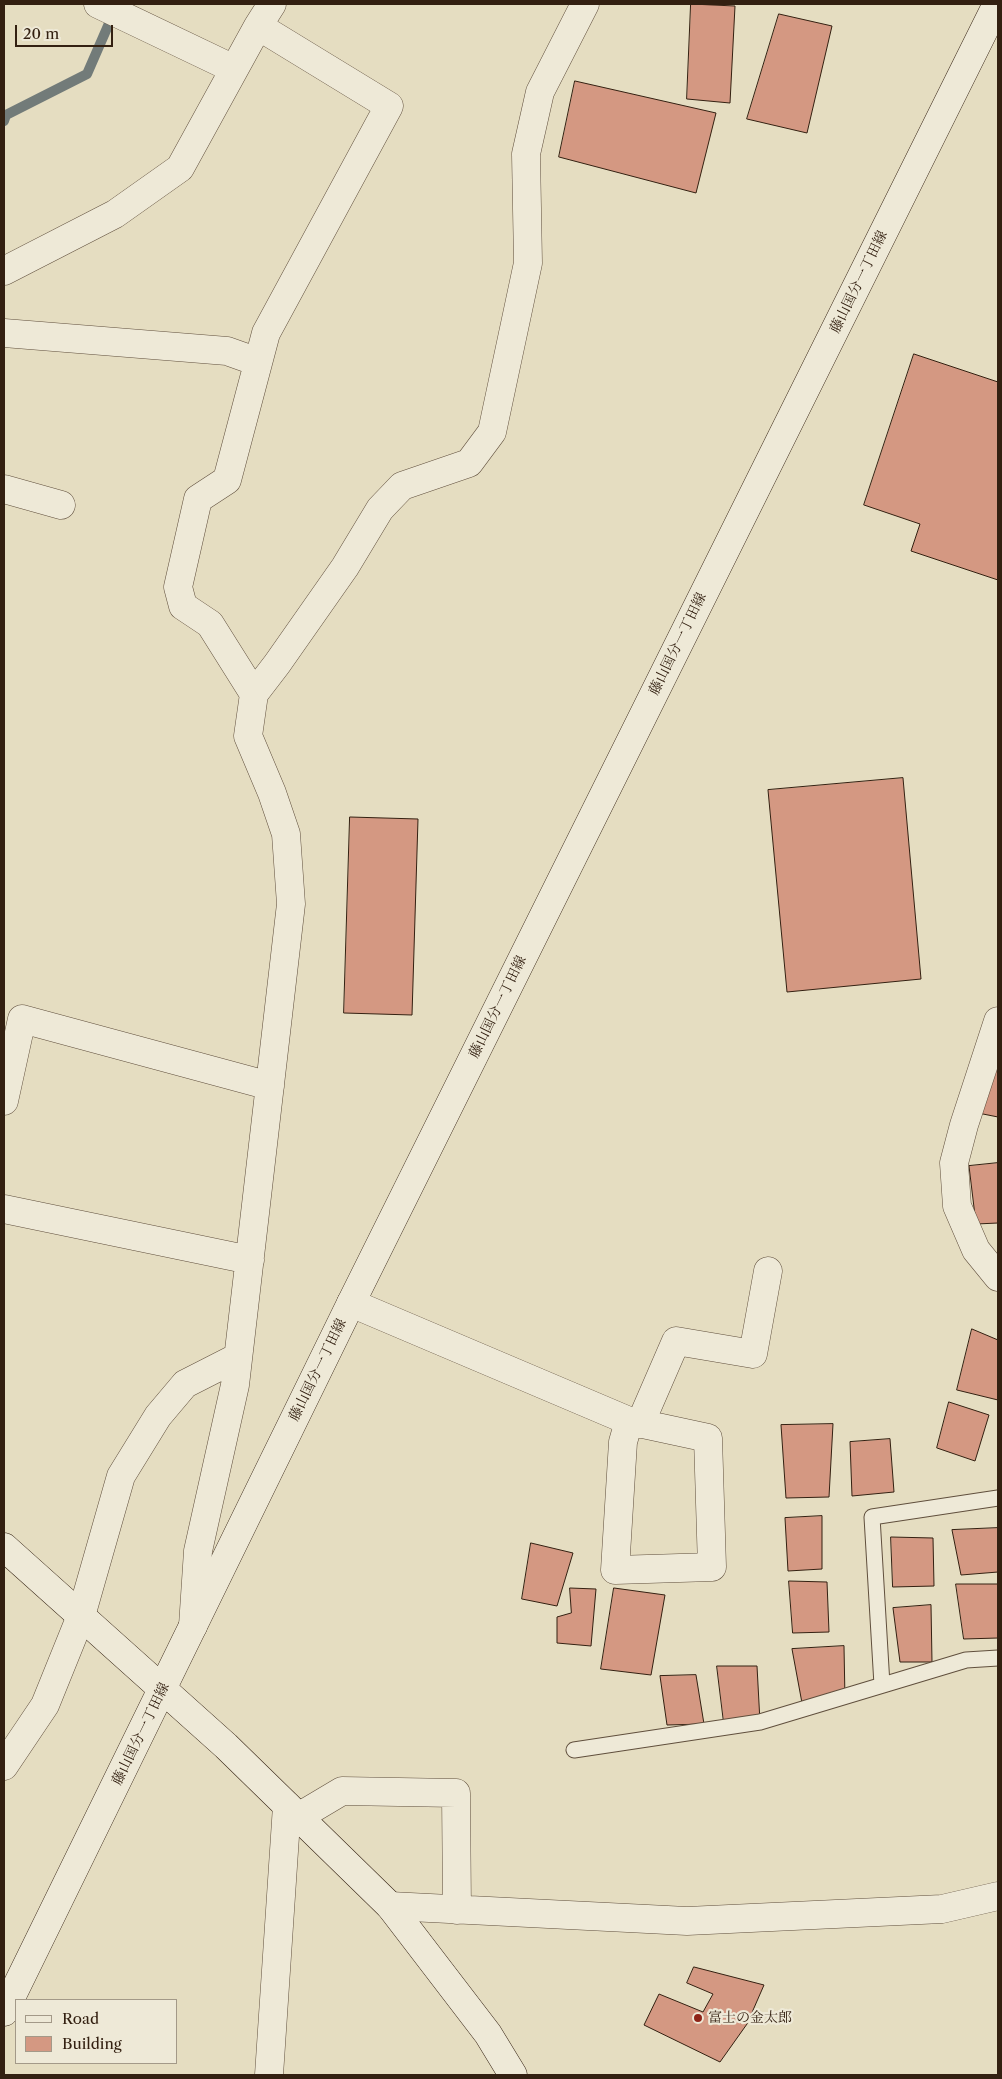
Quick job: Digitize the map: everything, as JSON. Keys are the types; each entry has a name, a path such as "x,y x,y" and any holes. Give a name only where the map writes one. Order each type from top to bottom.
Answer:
{"street":[{"path":"98,4 234,69"},
{"path":"4,271 115,214 180,168 272,4"},
{"path":"193,1628 198,1551 235,1385 291,904 286,834 272,793 248,736 254,694 345,567 380,509 402,486 469,463 492,432 528,263 526,154 540,92 585,4"},
{"name":"藤山国分一丁田線","path":"4,2012 351,1303 997,4"},
{"path":"254,694 210,624 183,606 178,587 198,500 227,480 266,332 389,106 258,26"},
{"path":"4,334 227,351 258,362"},
{"path":"4,489 60,505"},
{"path":"4,1101 22,1019 270,1086"},
{"path":"998,1021 964,1125 954,1163 957,1206 976,1250 998,1277"},
{"path":"4,1209 250,1260"},
{"path":"351,1303 635,1422 708,1438 712,1567 615,1570 623,1442 635,1422 676,1341 753,1354 768,1272"},
{"path":"4,1766 45,1706 81,1616 121,1476 158,1416 185,1384 238,1357"},
{"path":"4,1547 226,1746 390,1906 488,2034 513,2075"},
{"path":"294,1811 342,1791 456,1793 457,1910"},
{"path":"269,2075 294,1811"},
{"path":"390,1906 688,1922 942,1909 998,1896"}],"lane":[{"path":"882,1685 872,1518 998,1498"},
{"path":"574,1750 760,1722 966,1660 998,1658"}],"building":[{"path":"691,4 735,6 730,103 687,99"},
{"path":"779,14 832,26 807,133 747,119"},
{"path":"575,81 716,113 696,193 559,157"},
{"path":"914,354 998,382 998,580 911,551 920,524 864,505"},
{"path":"903,778 921,979 787,992 768,790"},
{"path":"350,817 418,819 412,1015 344,1013"},
{"path":"998,1059 998,1117 978,1113"},
{"path":"998,1163 998,1223 976,1224 969,1166"},
{"path":"972,1329 998,1340 998,1400 957,1390"},
{"path":"949,1402 989,1415 975,1461 937,1448"},
{"path":"833,1424 829,1497 786,1498 781,1425"},
{"path":"890,1439 894,1492 852,1496 850,1442"},
{"path":"822,1516 822,1569 788,1571 785,1518"},
{"path":"998,1528 998,1572 961,1575 952,1530"},
{"path":"891,1537 933,1538 934,1586 893,1587"},
{"path":"531,1543 573,1553 557,1606 522,1599"},
{"path":"789,1581 827,1582 829,1632 793,1633"},
{"path":"956,1584 998,1584 998,1638 964,1639"},
{"path":"570,1588 596,1589 591,1646 557,1643 557,1617 571,1613"},
{"path":"614,1588 665,1595 651,1675 601,1669"},
{"path":"931,1605 932,1662 900,1662 893,1608"},
{"path":"844,1646 845,1700 802,1703 792,1649"},
{"path":"717,1666 757,1666 760,1722 724,1723"},
{"path":"696,1675 704,1724 667,1725 660,1676"},
{"name":"富士の金太郎","path":"694,1967 764,1985 747,2024 720,2062 644,2025 659,1994 703,2012 713,1994 687,1983"}],"waterway":[{"path":"4,121 6,115 87,74 114,12"}],"place":[{"name":"富士の金太郎","path":"698,2018"}]}
